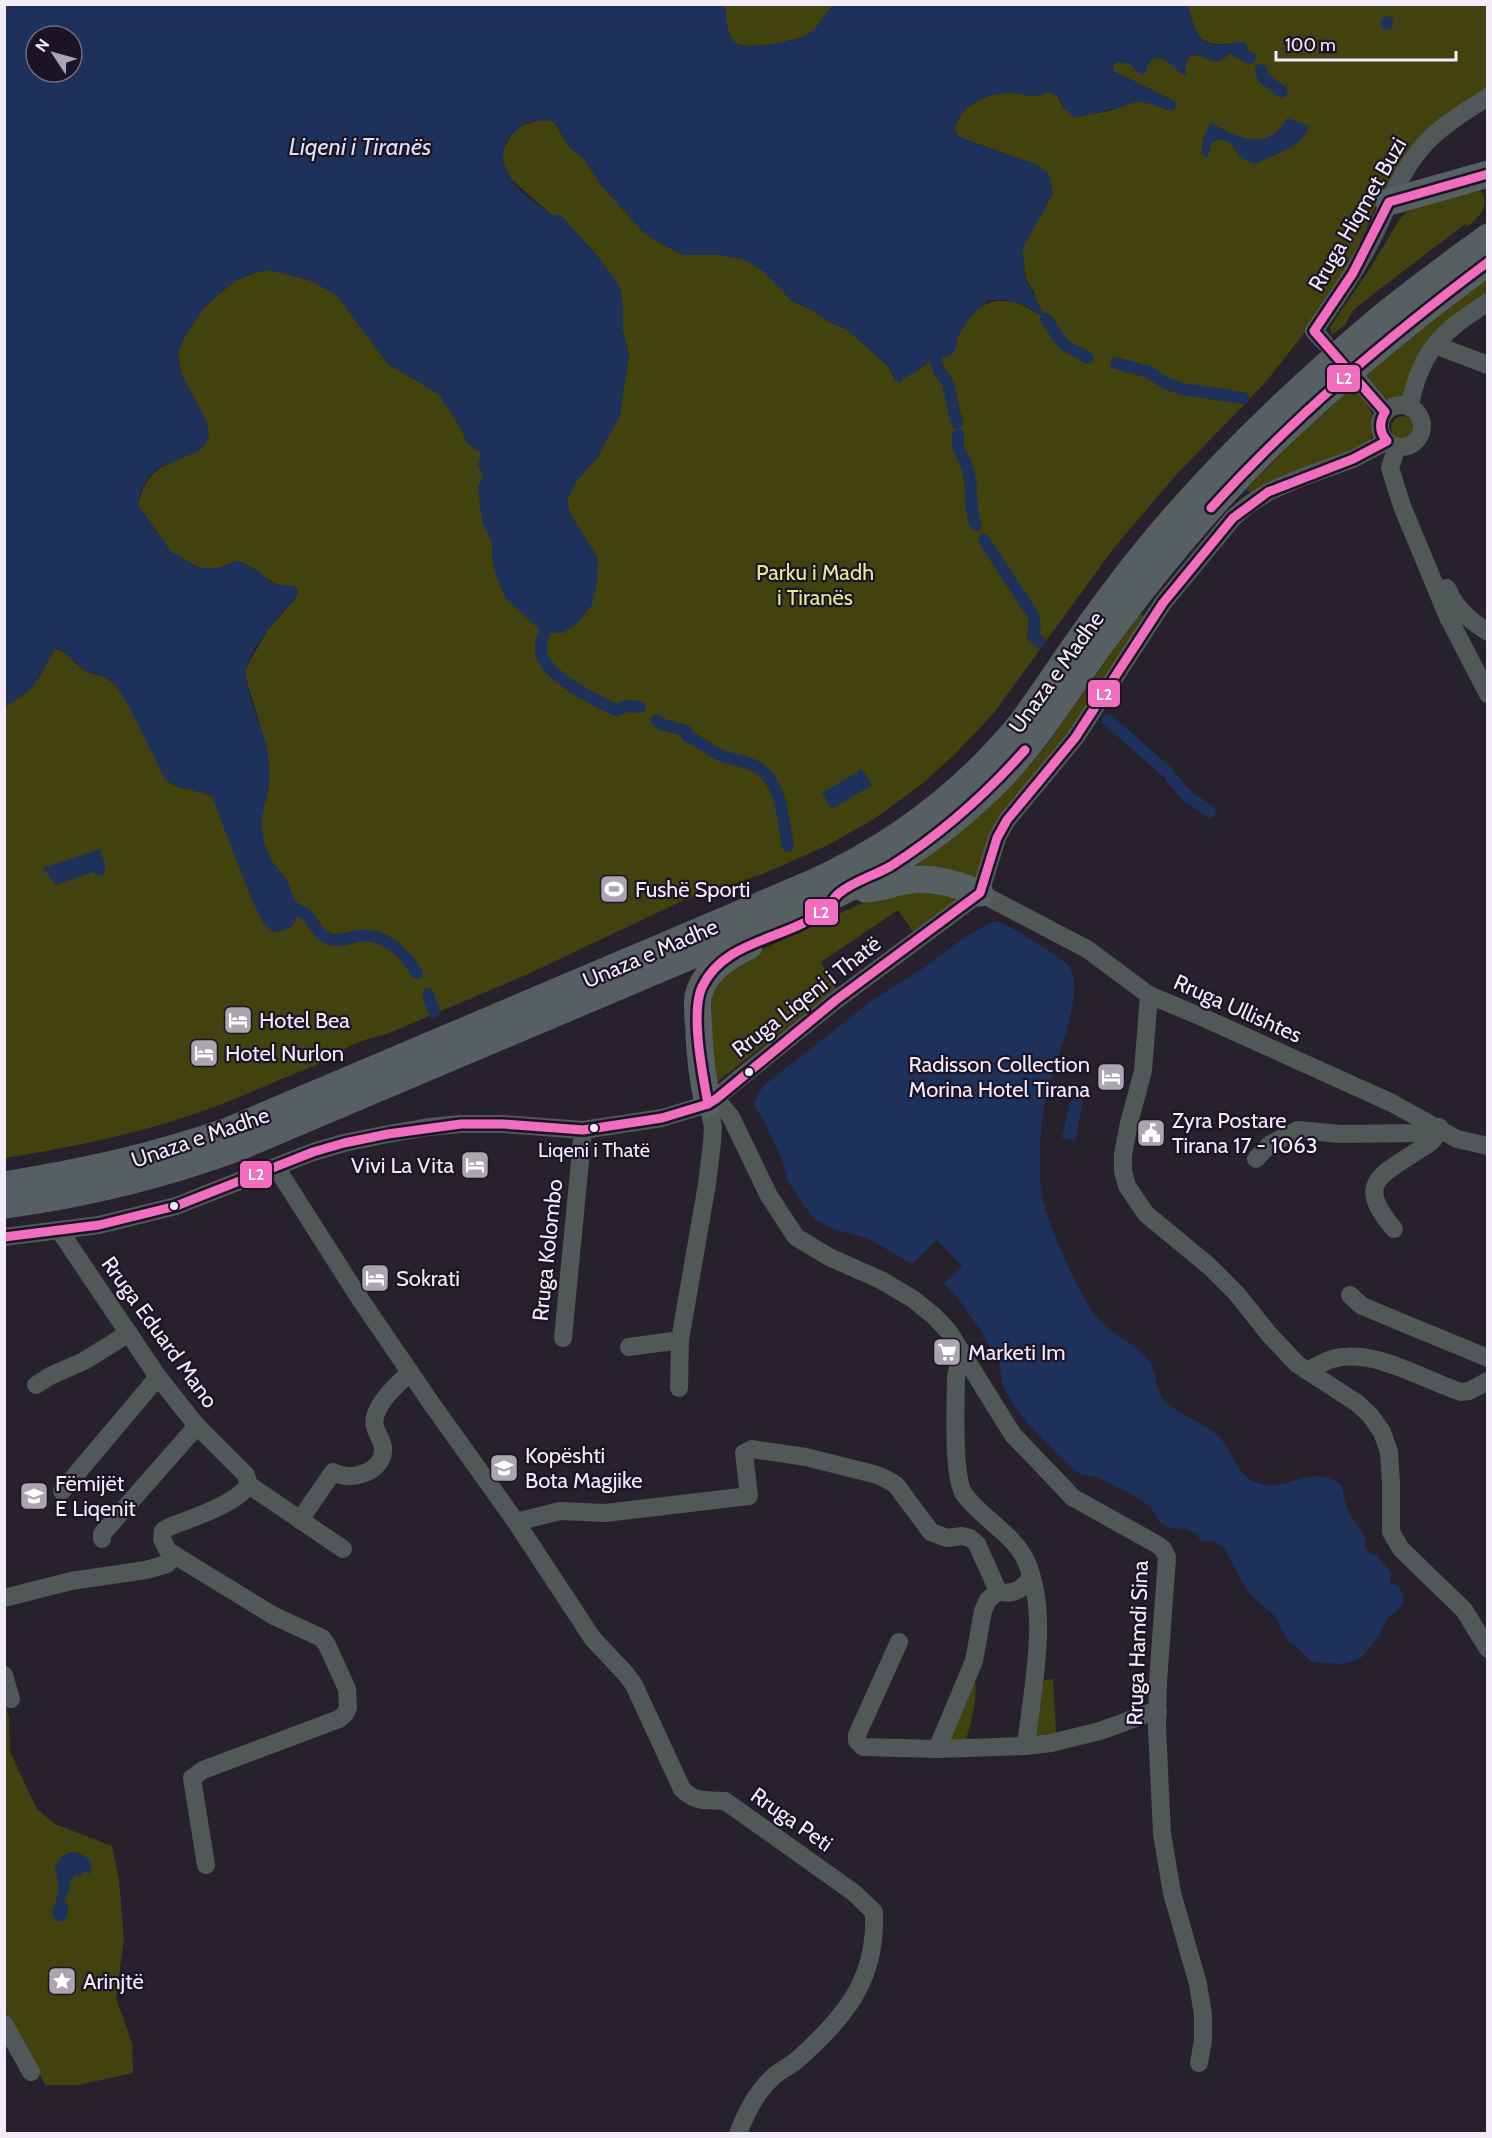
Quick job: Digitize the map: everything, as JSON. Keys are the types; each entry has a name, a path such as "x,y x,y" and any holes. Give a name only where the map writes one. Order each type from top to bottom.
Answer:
{"highway":[{"path":"1389,202 1482,180"},
{"path":"1386,314 1401,287 1488,216"},
{"name":"Unaza e Madhe","path":"4,1185 146,1157 228,1131 787,894 883,847 926,817 992,756 1020,724 1095,617 1174,518 1274,413 1386,314 1488,237"},
{"name":"Unaza e Madhe","path":"12,1207 118,1186 204,1161 844,890 886,869 952,823 993,785 1041,730 1130,604 1225,491 1318,398 1390,337 1488,262"},
{"path":"712,1102 701,1070 697,1009 698,998 705,982 718,965 738,951 804,922 825,910 844,890 869,889 911,880 927,880 946,882 980,893"},
{"path":"4,1176 24,1173 46,1178"}],"street":[{"name":"Rruga Hiqmet Buzi","path":"1324,342 1314,331 1353,273 1414,157 1426,142 1445,126 1488,97"},
{"path":"1409,407 1419,371 1435,345 1450,328 1488,302"},
{"path":"1435,345 1488,366"},
{"path":"1362,384 1385,412"},
{"path":"1396,406 1409,407 1419,416 1421,431 1417,439 1409,446 1392,444 1383,438 1380,427 1382,417 1385,412 1396,406"},
{"path":"1392,444 1390,468 1402,506 1448,617 1488,694"},
{"path":"980,893 997,838 1007,820 1075,738 1163,603 1233,518 1268,492 1392,444"},
{"path":"1422,554 1435,558 1448,591 1460,611 1488,632"},
{"name":"Rruga Ullishtes","path":"980,893 1087,949 1149,995 1345,1081 1415,1114 1457,1139 1488,1146"},
{"name":"Rruga Liqeni i Thatë","path":"4,1237 99,1226 176,1206 313,1152 344,1143 429,1127 503,1124 583,1130 662,1118 712,1102 836,1000 980,893"},
{"path":"1149,995 1143,1071 1123,1155 1123,1171 1127,1186 1146,1214 1209,1266 1237,1294 1268,1333 1297,1364 1357,1403 1370,1415 1382,1432 1389,1452 1391,1532 1401,1549 1464,1610 1488,1649"},
{"path":"679,1388 680,1340 711,1160 712,1102"},
{"name":"Rruga Hamdi Sina","path":"712,1102 731,1117 769,1196 796,1237 813,1248 881,1280 913,1299 949,1332 1013,1435 1072,1497 1163,1549 1168,1566 1158,1712 1162,1834 1172,1893 1198,1984 1203,2015 1203,2040 1199,2063"},
{"path":"1256,1159 1269,1145 1299,1130 1340,1134 1416,1133 1439,1127"},
{"path":"1394,1229 1384,1218 1374,1196 1373,1190 1377,1179 1433,1140 1439,1127"},
{"name":"Rruga Kolombo","path":"563,1338 583,1130"},
{"name":"Rruga Peti","path":"276,1167 410,1372 516,1522 593,1639 634,1685 682,1789 690,1797 700,1800 725,1801 852,1892 874,1912 873,1947 867,1971 853,2001 795,2062 771,2079 744,2118 738,2133"},
{"name":"Rruga Eduard Mano","path":"58,1230 158,1377 197,1426 242,1471 249,1485 343,1549"},
{"path":"1350,1295 1362,1306 1488,1358"},
{"path":"36,1385 84,1361 129,1333"},
{"path":"629,1347 680,1340"},
{"path":"964,1356 958,1366 956,1377 959,1484 964,1494 1026,1559 1039,1607 1036,1663 1026,1746"},
{"path":"1307,1371 1331,1359 1344,1357 1387,1364 1461,1392 1469,1391 1488,1380"},
{"path":"300,1520 333,1472 352,1478 365,1474 376,1464 382,1455 383,1447 376,1435 375,1415 390,1393 410,1372"},
{"path":"62,1491 158,1377"},
{"path":"102,1539 102,1533 197,1426"},
{"path":"516,1522 560,1511 605,1513 749,1496 744,1453 752,1449 806,1457 886,1479 896,1485 931,1532 947,1538 962,1536 970,1538 977,1544 998,1591 1006,1594 1014,1592 1026,1586 1031,1576"},
{"path":"206,1865 192,1778 203,1770 327,1725 345,1714 348,1708 347,1689 322,1638 274,1616 174,1554 164,1545 162,1531 228,1502 240,1495 249,1485"},
{"path":"4,1598 71,1581 146,1570 167,1564 174,1554"},
{"path":"937,1749 974,1661 983,1611 988,1600 998,1591"},
{"path":"899,1642 857,1735 857,1741 863,1747 937,1749 1026,1746 1063,1741 1158,1712"},
{"path":"4,1675 11,1699"},
{"path":"4,2024 31,2072"}],"green space":[{"path":"725,5 834,5 814,30 804,36 774,44 743,46 733,41 727,26"},
{"name":"Parku i Madh i Tiranës","path":"1188,5 1487,5 1487,89 1404,160 1380,197 1350,266 1310,326 1264,384 1177,474 1113,549 993,714 954,755 922,784 874,819 826,846 763,874 682,901 528,974 387,1034 350,1046 317,1065 221,1104 143,1130 98,1141 5,1158 5,707 23,695 38,679 55,649 63,652 84,670 106,678 120,691 134,714 164,777 174,785 212,797 267,748 245,670 266,632 298,595 294,586 285,586 271,581 238,561 217,568 200,568 171,552 138,505 146,483 152,475 177,459 199,451 207,423 181,373 178,354 183,339 204,308 237,280 254,273 271,270 315,282 337,296 388,364 439,394 462,430 467,443 482,453 629,355 623,332 623,304 553,216 511,179 504,165 502,152 512,134 520,126 544,119 554,122 570,148 585,160 601,185 643,232 683,255 720,255 744,259 763,271 792,301 812,310 830,323 845,328 888,366 895,380 917,370 931,360 950,355 967,320 985,305 995,301 1016,303 1039,315 1034,292 1026,279 1022,249 1053,193 1037,165 959,137 955,129 963,113 976,102 993,95 1010,93 1034,96 1047,92 1056,95 1063,108 1084,112 1108,111 1137,102 1145,102 1167,110 1174,101 1115,72 1112,69 1114,64 1117,62 1131,64 1136,70 1147,66 1152,58 1160,58 1171,63 1179,72 1186,73 1184,64 1192,56 1220,61 1228,55 1247,49 1239,42 1216,44 1202,39 1194,26"},
{"path":"1480,190 1485,201 1476,219 1467,227 1465,224 1354,309 1345,325 1332,335 1330,327 1369,270 1401,217 1411,208"},
{"path":"1487,279 1487,295 1400,398 1390,400 1385,397 1369,378 1356,389 1369,408 1374,421 1372,436 1368,444 1252,495 1246,489 1366,374"},
{"path":"1403,416 1412,419 1415,428 1412,437 1403,440 1394,437 1391,428 1394,419"},
{"path":"1140,613 1145,617 977,874 972,888 915,935 898,910 821,962 836,989 712,1086 705,988 731,964 877,896 981,815 1026,770 1049,742"},
{"path":"1053,1679 1056,1733 1034,1736 1036,1681"},
{"path":"975,1681 974,1704 965,1742 948,1740 970,1684"},
{"path":"4,1692 9,1719 10,1752 37,1809 55,1824 112,1846 119,1880 124,1939 116,1998 132,2043 133,2073 78,2085 45,2085 13,2022 5,2012"}],"water":[{"name":"Liqeni i Tiranës","path":"5,5 725,5 727,26 733,41 743,46 774,44 804,36 814,30 834,5 1188,5 1196,32 1205,42 1220,45 1244,42 1248,46 1246,51 1230,54 1217,62 1190,56 1187,59 1185,75 1170,63 1156,57 1148,62 1147,70 1143,75 1137,72 1131,64 1117,62 1112,66 1115,72 1174,101 1177,106 1173,111 1140,102 1075,118 1057,96 1050,92 1037,96 1012,93 992,95 968,107 962,113 955,129 959,137 1037,165 1049,174 1053,193 1022,249 1026,279 1046,319 1027,306 1007,300 989,300 975,312 959,333 954,352 948,357 935,358 898,383 888,366 845,328 830,323 812,310 792,301 763,271 744,259 720,255 683,255 643,232 601,185 585,160 570,148 554,122 530,122 520,127 506,144 503,154 510,178 524,194 553,216 560,214 601,260 619,285 623,304 623,332 629,355 620,415 598,457 577,481 567,500 571,515 598,558 597,581 592,605 576,624 563,633 538,628 506,599 492,559 492,543 482,521 478,487 483,478 478,464 481,453 467,443 462,430 439,394 388,364 337,296 314,282 271,270 254,273 237,280 219,294 204,308 183,339 178,354 181,373 207,423 209,435 206,444 199,451 159,468 150,475 141,490 138,505 171,552 200,568 217,568 238,561 271,581 298,589 294,600 265,633 246,669 247,684 269,760 268,792 262,821 263,838 272,860 287,879 297,902 296,921 290,928 274,933 263,923 212,797 174,785 164,777 126,701 113,682 84,670 60,649 55,649 32,688 5,707"},
{"path":"1287,118 1309,126 1306,134 1287,150 1256,164 1242,158 1229,143 1221,140 1211,144 1208,157 1201,154 1203,138 1211,123 1242,137 1261,139 1279,129"},
{"path":"862,769 872,785 832,809 822,793"},
{"path":"100,849 106,868 103,875 98,876 93,872 56,885 43,868"},
{"path":"997,921 1057,956 1070,967 1073,976 1071,1015 1044,1109 1040,1186 1049,1220 1077,1285 1089,1307 1103,1324 1149,1361 1166,1402 1219,1437 1238,1466 1251,1480 1263,1485 1274,1485 1318,1476 1329,1478 1341,1485 1347,1508 1363,1533 1367,1550 1370,1554 1377,1555 1391,1573 1390,1583 1399,1586 1404,1597 1402,1606 1388,1618 1380,1635 1362,1657 1354,1661 1342,1664 1312,1662 1288,1641 1275,1616 1245,1587 1224,1548 1213,1541 1202,1542 1196,1534 1187,1529 1168,1528 1160,1522 1151,1508 1138,1498 1097,1477 1082,1475 1067,1464 1014,1406 1002,1384 997,1356 965,1307 944,1283 962,1266 937,1240 912,1264 869,1239 833,1229 816,1220 788,1181 783,1162 763,1119 753,1104 763,1086 873,1000 925,967 965,937"},
{"path":"1075,1097 1080,1097 1083,1102 1075,1141 1062,1138 1070,1103"},
{"path":"71,1852 83,1855 92,1863 89,1875 86,1871 80,1877 76,1875 69,1882 70,1888 65,1901 65,1904 69,1903 67,1915 64,1921 59,1922 52,1914 59,1889 55,1865 62,1856"}],"waterway":[{"path":"1238,52 1250,58"},
{"path":"1261,70 1263,77 1282,92"},
{"path":"1046,319 1064,345 1088,358"},
{"path":"935,358 939,371 947,381 957,423"},
{"path":"1116,363 1149,372 1165,383 1182,389 1243,398"},
{"path":"958,435 959,448 971,482 972,510 976,525"},
{"path":"984,540 1033,615 1035,624 1033,635 1039,642"},
{"path":"545,630 541,653 545,662 562,679 616,710 627,706 640,707"},
{"path":"657,720 661,724 686,731 687,736 720,755 751,764 764,772 780,801 788,846"},
{"path":"1108,720 1167,772 1186,795 1210,812"},
{"path":"296,909 308,916 321,933 330,939 340,940 367,936 385,941 399,951 417,973"},
{"path":"428,994 434,1012"}],"transit line":[{"name":"L2","path":"4,1237 99,1225 176,1206 313,1152 388,1134 461,1124 503,1124 583,1130 662,1118 708,1104 716,1099 836,1000 980,893 997,838 1007,820 1075,738 1163,603 1233,518 1268,492 1353,459 1387,441 1382,434 1381,427 1385,412 1314,331 1353,273 1389,202 1488,174"},
{"name":"L2","path":"1211,508 1275,441 1343,379 1414,319 1488,262"},
{"name":"L2","path":"708,1104 699,1045 697,1012 702,987 712,971 725,959 741,950 808,921 823,911 844,889 910,854 962,813 1025,750"}],"place":[{"name":"Fushë Sporti","path":"614,889"},
{"name":"Hotel Bea","path":"238,1020"},
{"name":"Hotel Nurlon","path":"204,1053"},
{"name":"Radisson Collection Morina Hotel Tirana","path":"1111,1077"},
{"name":"Liqeni i Thatë","path":"594,1128"},
{"name":"Zyra Postare Tirana 17 - 1063","path":"1151,1133"},
{"name":"Vivi La Vita","path":"475,1165"},
{"name":"Sokrati","path":"375,1278"},
{"name":"Marketi Im","path":"947,1352"},
{"name":"Kopështi Bota Magjike","path":"504,1468"},
{"name":"Fëmijët E Liqenit","path":"34,1496"},
{"name":"Arinjtë","path":"62,1981"}]}
